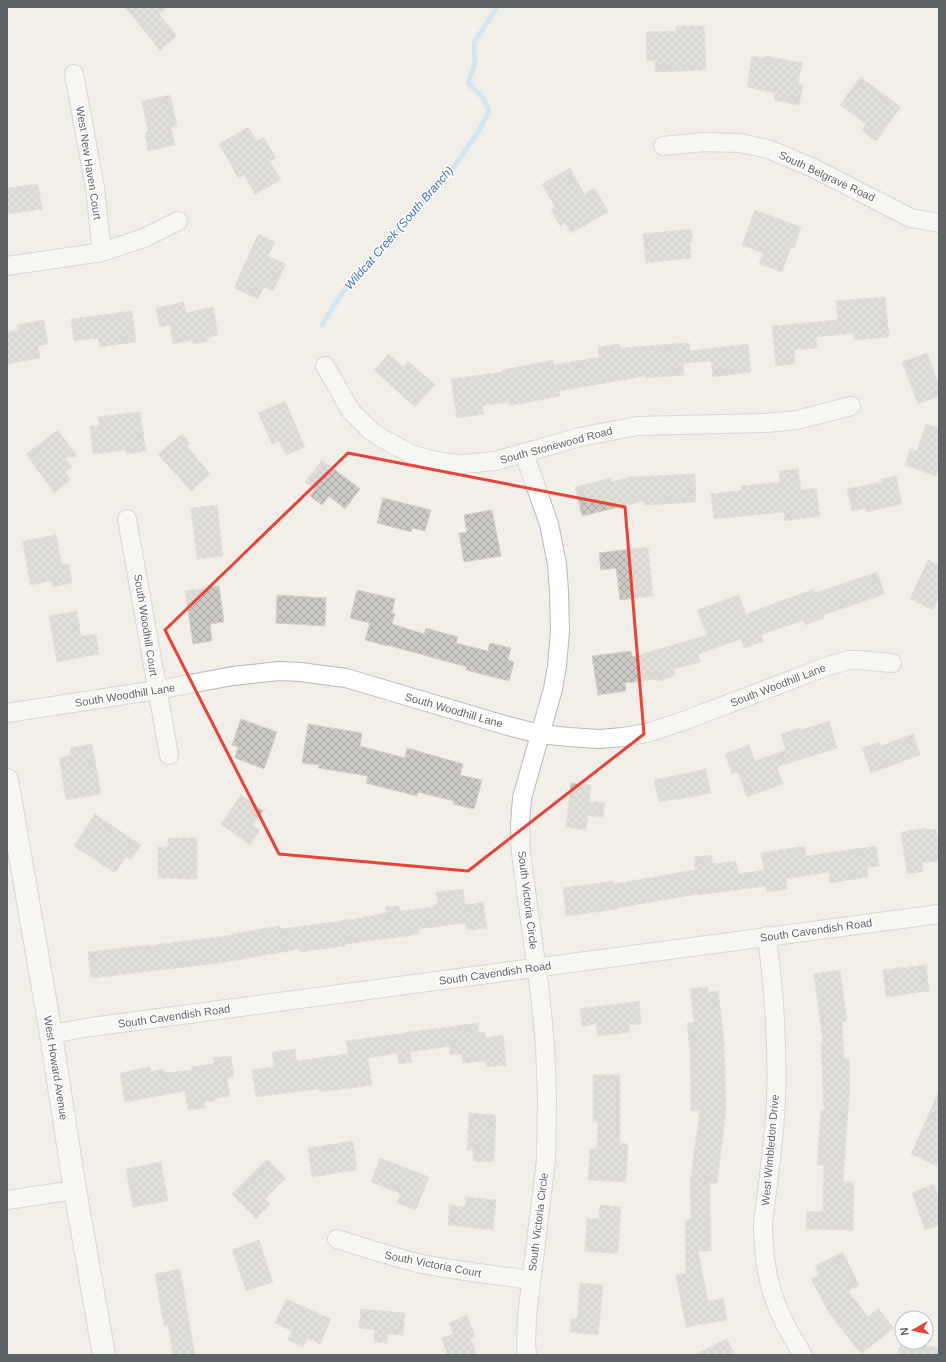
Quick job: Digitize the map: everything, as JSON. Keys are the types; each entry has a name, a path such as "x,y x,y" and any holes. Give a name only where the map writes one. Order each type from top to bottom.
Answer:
{"street":[{"name":"West New Haven Court","path":"74,74 95,188 102,252"},
{"name":"South Belgrave Road","path":"663,146 704,142 740,143 768,149 811,167 911,218 939,223"},
{"path":"7,266 102,252 144,238 178,221"},
{"name":"South Stonewood Road","path":"325,366 351,411 372,432 387,442 411,454 449,463 464,464 495,461 580,437 637,426 765,423 797,420 852,406"},
{"name":"South Victoria Circle","path":"524,453 549,524 557,564 560,631 557,666 553,689 522,798 520,824 521,853 545,1045 547,1097 546,1160 527,1316 527,1355"},
{"name":"South Woodhill Court","path":"127,519 169,755"},
{"name":"South Woodhill Lane","path":"7,713 257,673 279,672 319,674 346,678 540,734 599,739 647,733 686,720 826,667 849,660 892,663"},
{"name":"West Howard Avenue","path":"7,780 104,1355"},
{"name":"South Cavendish Road","path":"51,1034 91,1026 939,914"},
{"name":"West Wimbledon Drive","path":"768,936 774,996 777,1074 776,1104 763,1223 763,1241 768,1280 780,1314 790,1335 803,1355"},
{"path":"7,1200 75,1190"},
{"name":"South Victoria Court","path":"337,1239 382,1254 422,1263 457,1270 531,1280"}],"highlighted area":[{"path":"348,453 625,507 644,734 468,871 279,854 165,630"}],"building":[{"path":"125,7 168,7 159,14 177,36 160,50"},
{"path":"676,26 704,26 706,70 655,72 655,60 647,61 646,32 676,31"},
{"path":"752,56 765,58 765,56 802,63 798,84 803,85 799,105 774,100 775,93 747,87"},
{"path":"860,77 901,107 876,141 862,131 866,124 840,105"},
{"path":"170,95 177,126 171,128 175,145 148,151 145,133 148,132 142,101"},
{"path":"248,127 257,141 264,137 276,158 270,161 281,180 255,194 244,175 238,178 219,144"},
{"path":"570,168 584,194 595,188 608,212 571,233 565,223 560,226 551,210 555,207 542,184"},
{"path":"38,184 42,209 7,214 7,188"},
{"path":"755,210 801,227 794,249 791,247 782,272 759,264 763,253 742,245"},
{"path":"691,229 693,242 690,242 691,258 646,263 643,234"},
{"path":"258,234 275,242 268,256 286,264 273,291 264,287 258,299 234,288"},
{"path":"885,297 889,337 854,340 854,333 816,337 817,348 794,350 795,364 776,366 772,326 838,320 836,301"},
{"path":"184,302 186,313 213,307 218,335 207,337 208,341 193,344 192,340 173,344 170,325 160,327 156,308"},
{"path":"132,311 136,342 99,347 98,338 74,341 71,319"},
{"path":"44,320 48,344 38,346 40,358 7,364 7,332 18,330 17,325"},
{"path":"689,343 690,351 748,344 751,372 713,377 711,361 683,363 684,375 645,378 645,376 559,391 560,396 509,406 509,402 482,406 484,414 457,418 451,379 502,372 502,370 553,360 554,365 599,357 598,347 619,344 620,348"},
{"path":"927,353 939,385 939,396 918,404 902,362"},
{"path":"389,354 403,367 408,361 435,385 415,407 374,370"},
{"path":"285,401 305,447 286,455 279,441 272,444 258,413"},
{"path":"140,412 146,451 126,454 125,450 93,454 90,426 99,425 98,417"},
{"path":"926,424 939,428 939,466 936,476 905,465 910,449 917,451"},
{"path":"58,430 77,456 65,458 72,467 65,472 71,480 54,493 26,454"},
{"path":"182,434 190,443 187,446 210,474 191,491 158,454"},
{"path":"322,460 360,489 345,509 329,496 322,505 310,496 315,489 305,482"},
{"path":"798,469 801,490 816,488 820,516 785,521 784,512 714,519 711,494 742,490 741,486 780,482 779,471"},
{"path":"695,474 696,502 644,505 644,501 582,516 575,487 611,478 612,482 629,477"},
{"path":"896,476 902,504 866,512 865,508 852,511 847,489 882,482 881,479"},
{"path":"383,498 431,510 425,531 412,528 411,532 377,523"},
{"path":"217,505 223,556 197,559 191,508"},
{"path":"492,510 501,556 464,562 459,533 467,532 464,515"},
{"path":"56,535 62,565 69,564 72,583 53,587 52,581 30,585 23,541"},
{"path":"648,547 653,596 620,600 616,568 601,570 599,553"},
{"path":"928,560 939,565 939,597 933,610 910,599"},
{"path":"877,572 885,594 823,615 824,618 805,625 803,620 761,635 764,641 744,648 741,639 698,654 700,662 673,669 675,676 658,681 657,679 625,683 626,691 598,695 592,656 631,651 632,657 707,635 697,610 739,595 746,614 814,589 815,593"},
{"path":"219,586 224,622 210,624 212,641 193,644 185,591"},
{"path":"357,590 395,599 392,613 395,614 392,624 424,634 426,628 458,637 456,643 488,651 490,643 511,648 508,660 514,662 509,681 466,670 467,667 365,640 370,623 350,618"},
{"path":"277,595 326,598 325,626 276,623"},
{"path":"77,611 81,636 96,634 99,654 57,662 49,616"},
{"path":"241,719 277,732 264,769 235,758 238,747 232,745"},
{"path":"829,721 837,748 777,767 783,784 747,797 738,772 732,774 725,754 749,745 755,761 786,750 781,734 800,728 801,730"},
{"path":"308,724 362,733 360,746 405,758 407,748 463,764 460,775 482,780 474,809 453,804 454,801 418,792 417,796 366,783 368,776 318,768 319,765 302,763"},
{"path":"913,734 920,755 871,773 862,748 879,742 881,746"},
{"path":"92,744 101,794 66,800 59,758 71,755 70,748"},
{"path":"706,769 711,793 659,802 654,780"},
{"path":"571,783 591,785 589,801 605,803 603,817 588,815 586,830 566,827"},
{"path":"241,795 263,811 253,825 260,830 250,845 221,824"},
{"path":"95,814 141,845 131,860 126,857 115,873 74,846"},
{"path":"927,828 928,830 936,829 939,861 922,863 923,872 907,874 901,832"},
{"path":"168,838 197,838 197,879 158,878 158,847 168,847"},
{"path":"805,846 806,856 876,846 879,866 867,867 868,877 830,883 829,872 786,879 787,889 767,892 766,886 698,894 617,909 566,916 563,888 613,881 614,884 695,870 694,857 711,855 713,864 736,861 738,874 764,870 761,853"},
{"path":"463,889 465,905 483,902 487,928 467,930 465,923 418,929 419,934 345,944 345,946 300,952 300,949 219,963 91,978 88,952 232,935 280,926 281,929 363,918 386,913 385,907 399,906 400,911 434,907 433,905 438,904 436,892"},
{"path":"926,965 929,991 886,997 883,970"},
{"path":"840,970 847,1021 842,1022 844,1059 849,1058 850,1095 843,1182 854,1182 853,1230 806,1229 807,1211 823,1212 824,1165 817,1165 821,1110 824,1111 821,1043 823,1043 814,974"},
{"path":"708,987 708,992 718,991 724,1040 726,1111 717,1183 710,1183 711,1251 698,1251 708,1301 723,1298 727,1320 686,1327 676,1275 686,1273 685,1219 691,1219 690,1183 700,1110 691,1111 690,1049 687,1023 694,1022 690,989"},
{"path":"639,1001 641,1024 629,1025 630,1032 598,1036 596,1024 582,1026 580,1009"},
{"path":"478,1023 479,1033 485,1032 486,1038 503,1035 506,1065 487,1067 486,1061 463,1063 461,1054 450,1055 449,1046 410,1052 412,1062 399,1064 397,1053 368,1058 372,1085 319,1092 319,1089 256,1097 252,1070 274,1067 272,1052 295,1049 296,1061 348,1054 346,1041"},
{"path":"231,1056 234,1077 227,1078 230,1096 215,1098 215,1101 204,1102 205,1108 188,1110 185,1091 125,1102 120,1073 150,1067 151,1072 164,1069 165,1073 192,1070 191,1067 214,1064 213,1058"},
{"path":"593,1075 620,1075 620,1143 628,1144 626,1182 588,1180 590,1149 597,1149 598,1122 593,1122"},
{"path":"939,1091 939,1167 911,1154"},
{"path":"469,1113 496,1115 494,1162 473,1161 473,1150 467,1150"},
{"path":"353,1141 357,1170 312,1177 308,1148"},
{"path":"380,1158 429,1177 416,1210 397,1203 401,1194 371,1182"},
{"path":"267,1159 286,1178 265,1199 270,1204 256,1218 232,1194"},
{"path":"161,1162 168,1201 133,1207 126,1169"},
{"path":"934,1184 939,1198 939,1225 925,1230 912,1193"},
{"path":"466,1197 496,1200 493,1230 448,1225 450,1205 465,1207"},
{"path":"600,1205 621,1207 618,1254 585,1251 587,1218 599,1219"},
{"path":"259,1240 273,1282 246,1291 232,1250"},
{"path":"843,1252 859,1285 848,1291 868,1317 878,1308 894,1328 861,1354 829,1313 811,1279 819,1275 815,1266"},
{"path":"180,1269 195,1355 173,1355 168,1325 164,1326 155,1274"},
{"path":"580,1283 603,1285 598,1335 570,1332 571,1318 577,1319"},
{"path":"286,1299 331,1319 320,1344 307,1338 303,1347 288,1340 292,1331 275,1323"},
{"path":"361,1309 405,1313 403,1335 388,1334 387,1343 374,1342 375,1330 359,1328"},
{"path":"467,1315 475,1336 470,1338 477,1355 448,1355 441,1338 453,1334 449,1323"},
{"path":"727,1339 735,1355 694,1355"},
{"path":"934,1347 938,1348 938,1355 898,1355 899,1350 934,1350"}],"waterway":[{"name":"Wildcat Creek (South Branch)","path":"322,325 342,293 447,177 480,129 489,111 484,99 468,83 475,63 474,43 497,7"}]}
